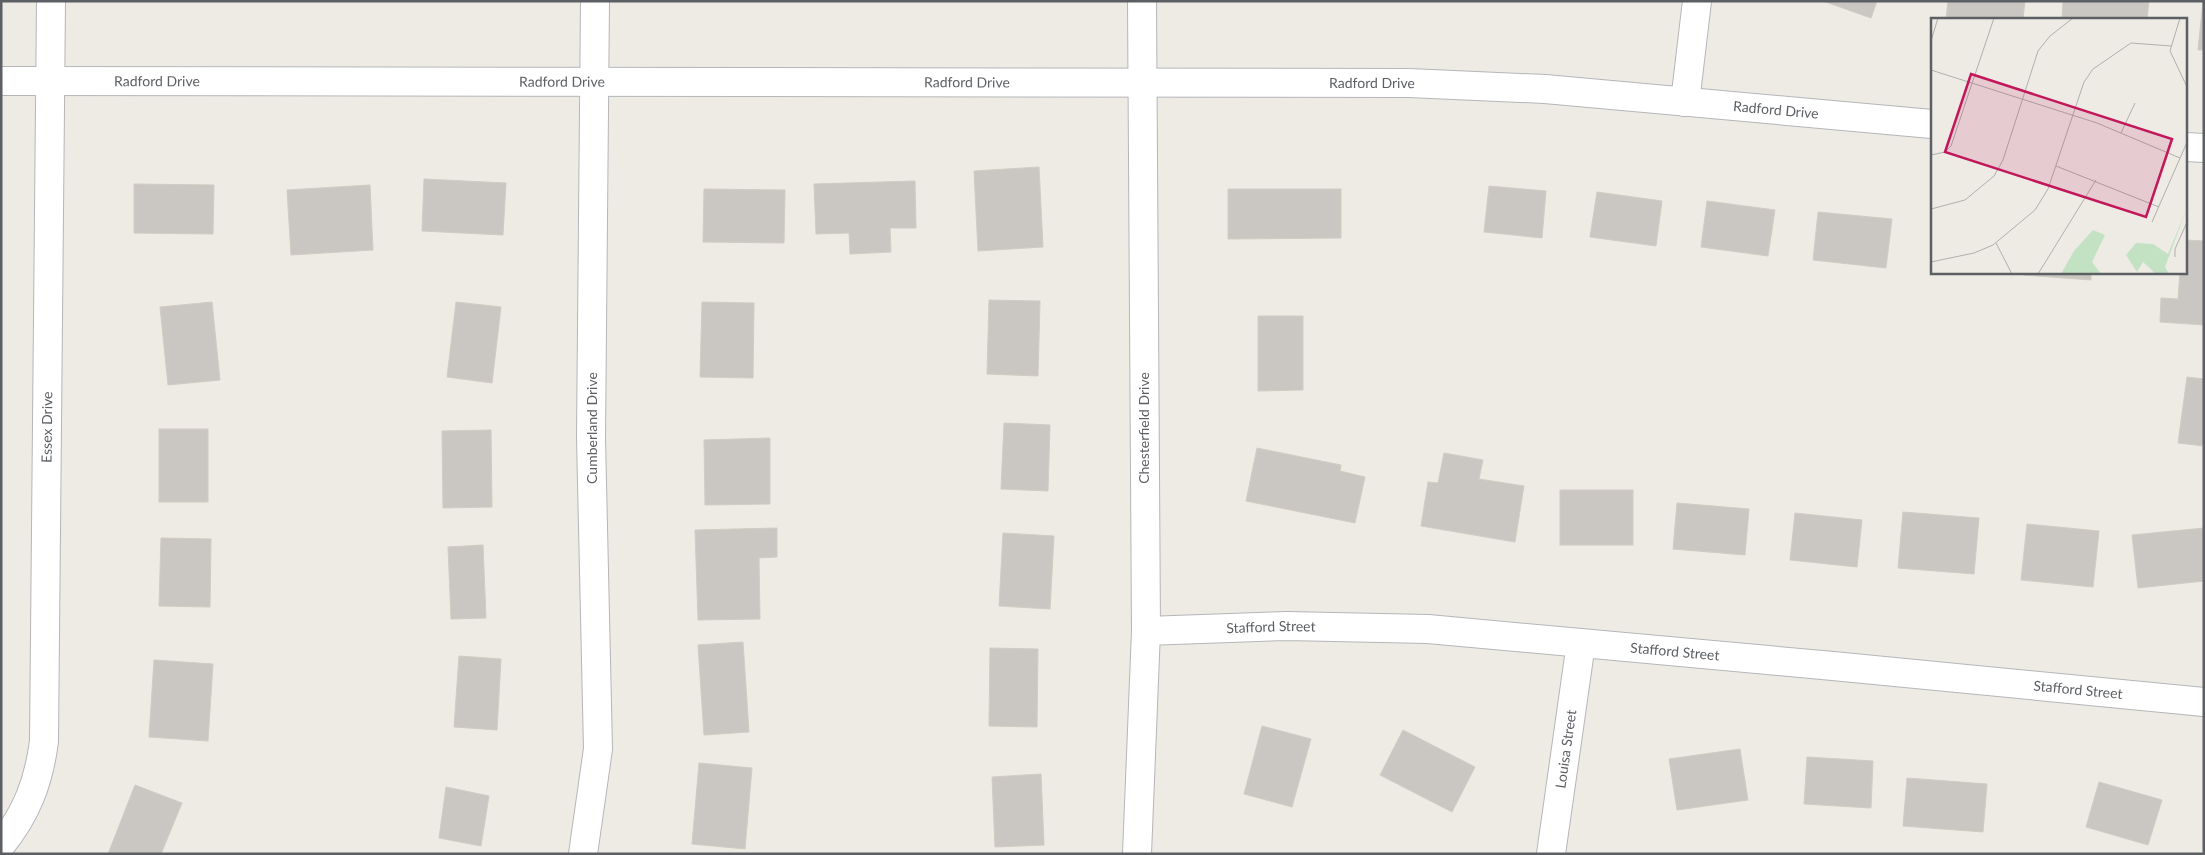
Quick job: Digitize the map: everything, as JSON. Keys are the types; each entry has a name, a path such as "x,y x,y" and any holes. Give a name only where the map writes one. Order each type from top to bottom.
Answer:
{"street":[{"name":"Essex Drive","path":"1,844 17,825 31,799 40,771 44,741 51,1"},
{"name":"Cumberland Drive","path":"583,854 598,749 592,438 595,1"},
{"name":"Chesterfield Drive","path":"1138,854 1146,630 1142,1"},
{"path":"1685,102 1696,1"},
{"name":"Radford Drive","path":"1,81 1142,81 1409,83 1545,89 1931,124"},
{"path":"2188,146 2204,148"},
{"name":"Stafford Street","path":"1146,630 1287,626 1428,629 2204,702"},
{"name":"Louisa Street","path":"1551,854 1581,643"}],"building":[{"path":"1823,1 1877,1 1871,18"},
{"path":"1948,1 2025,1 2023,18 1946,18"},
{"path":"2063,1 2149,1 2147,18 2062,18"},
{"path":"2203,1 2204,50 2198,50"},
{"path":"1039,167 1043,247 978,251 974,171"},
{"path":"424,179 506,183 503,235 422,231"},
{"path":"915,181 916,228 890,228 891,252 850,254 849,233 816,234 814,184"},
{"path":"134,184 214,185 213,234 134,233"},
{"path":"370,185 373,250 291,255 287,190"},
{"path":"1489,186 1546,191 1542,238 1484,232"},
{"path":"704,189 785,190 784,243 703,242"},
{"path":"1228,189 1341,189 1341,238 1228,239"},
{"path":"1597,192 1662,201 1656,246 1590,237"},
{"path":"1707,201 1775,210 1768,256 1701,247"},
{"path":"1818,212 1892,219 1886,268 1813,260"},
{"path":"2188,240 2204,241 2204,325 2160,322 2161,298 2178,299 2180,274 2188,274"},
{"path":"2091,274 2091,280 2024,275"},
{"path":"989,300 1040,301 1038,376 987,374"},
{"path":"212,302 220,380 168,385 160,307"},
{"path":"456,302 501,307 492,383 447,377"},
{"path":"702,302 754,303 753,378 700,377"},
{"path":"1258,316 1303,316 1303,390 1258,391"},
{"path":"2187,377 2204,379 2204,446 2178,443"},
{"path":"1004,423 1050,425 1048,491 1001,489"},
{"path":"159,429 208,429 208,502 159,502"},
{"path":"491,430 492,507 443,508 442,431"},
{"path":"770,438 770,504 705,505 704,440"},
{"path":"1257,448 1341,465 1340,471 1365,477 1355,523 1246,501"},
{"path":"1444,453 1483,460 1479,479 1524,486 1515,542 1421,526 1428,482 1438,483"},
{"path":"1560,490 1633,490 1633,545 1560,545"},
{"path":"1677,503 1749,509 1745,555 1673,549"},
{"path":"1903,512 1979,518 1974,574 1898,568"},
{"path":"1795,513 1862,520 1857,567 1790,560"},
{"path":"2027,524 2099,531 2093,587 2021,580"},
{"path":"777,528 777,557 759,558 760,619 698,620 695,530"},
{"path":"2204,528 2204,581 2138,588 2132,535"},
{"path":"1003,533 1054,536 1050,609 999,606"},
{"path":"161,538 211,539 210,607 159,606"},
{"path":"483,545 486,618 451,619 448,547"},
{"path":"743,642 749,732 704,735 698,645"},
{"path":"990,648 1038,649 1037,727 989,726"},
{"path":"459,656 501,659 497,730 454,727"},
{"path":"154,660 213,664 208,741 149,737"},
{"path":"1262,726 1311,739 1292,807 1244,794"},
{"path":"1403,730 1475,767 1452,812 1380,775"},
{"path":"1740,749 1748,800 1677,810 1669,759"},
{"path":"1807,757 1873,761 1871,808 1804,804"},
{"path":"699,763 752,768 745,849 692,844"},
{"path":"1041,774 1044,845 995,847 992,777"},
{"path":"1907,778 1987,784 1983,832 1903,826"},
{"path":"2099,782 2162,800 2148,845 2086,827"},
{"path":"135,785 182,803 161,854 108,854"},
{"path":"446,787 489,796 481,846 439,838"}]}
